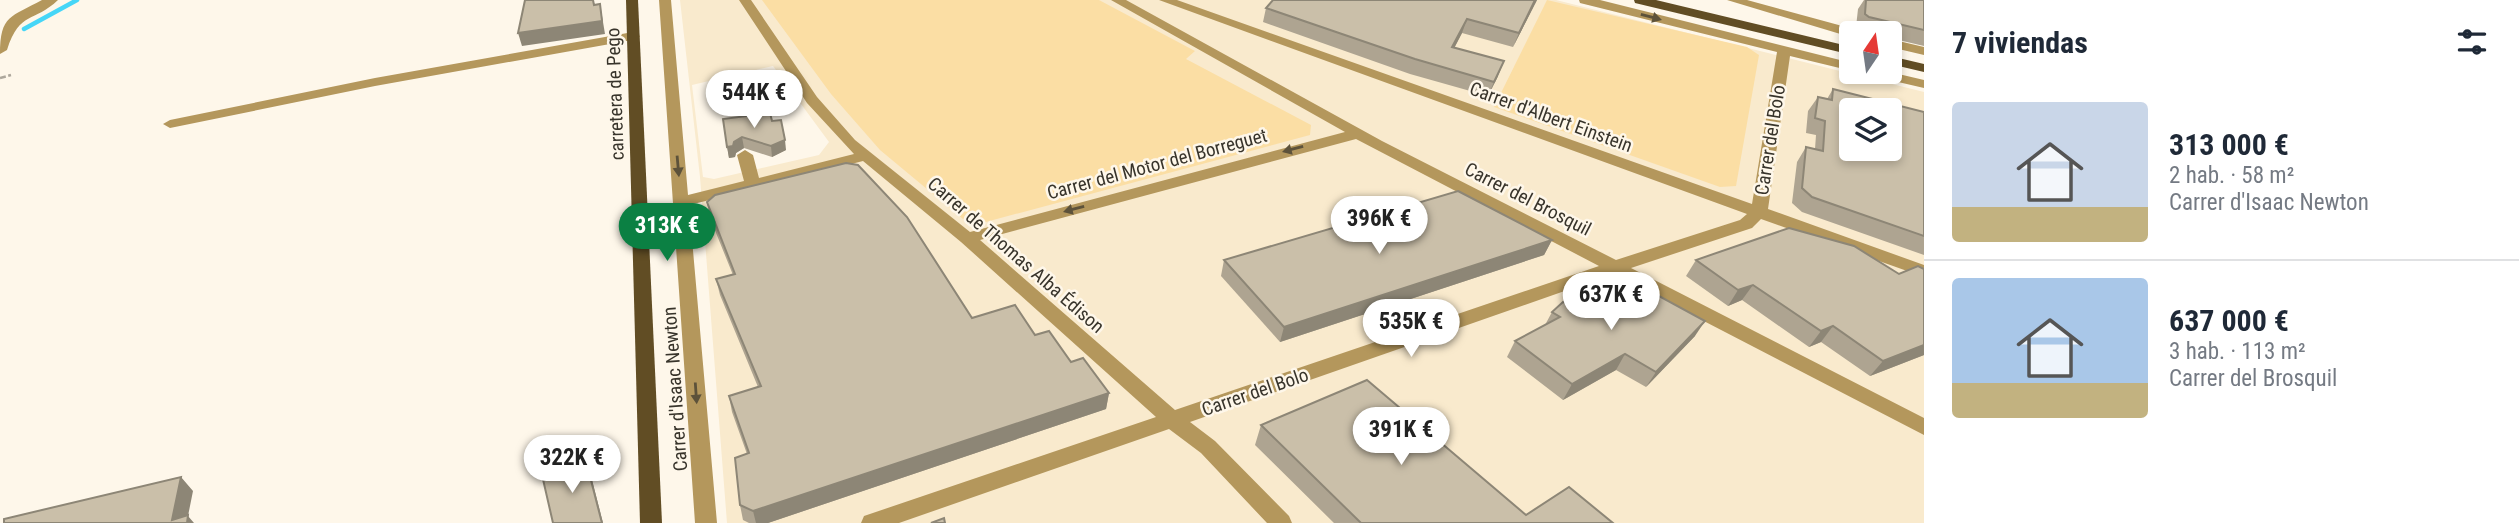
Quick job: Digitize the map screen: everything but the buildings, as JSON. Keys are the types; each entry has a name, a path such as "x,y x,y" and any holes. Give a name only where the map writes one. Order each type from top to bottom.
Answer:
{"main road":[{"name":"carretera de Pego","path":"632,0 650,523"},
{"path":"1640,0 1839,48"},
{"path":"1902,63 1924,68"}],"street":[{"path":"0,50 3,33 16,19 52,0"},
{"name":"Carrer d'Isaac Newton","path":"665,0 706,523"},
{"name":"Carrer de Thomas Alba Édison","path":"745,0 812,100 850,143 967,238 1174,421 1208,447 1281,523"},
{"name":"Carrer del Brosquil","path":"1117,0 1377,145 1924,427"},
{"name":"Carrer d'Albert Einstein","path":"1165,0 1924,271"},
{"path":"1585,0 1839,64"},
{"path":"1733,0 1839,29"},
{"path":"170,124 374,82 634,36"},
{"path":"1902,46 1924,51"},
{"name":"Carrer del Bolo","path":"872,523 1746,224 1759,211 1784,51"},
{"path":"1902,79 1924,84"},
{"name":"Carrer del Motor del Borreguet","path":"967,238 1359,133"},
{"path":"745,155 753,187"},
{"path":"681,202 753,187 866,156"}],"path":[{"path":"0,78 11,75"}],"shaded area":[{"path":"680,0 1556,0 1839,71 1839,84 1892,84 1924,92 1924,523 727,523 700,177","holes":["773,66 829,142 819,155 714,179 703,177 692,85"]},
{"path":"762,0 1099,0 1195,51 1186,59 1311,125 1310,135 982,223 963,219 880,150 831,94"},
{"path":"1547,0 1747,47 1759,55 1736,186 1720,187 1494,107"}],"waterway":[{"path":"24,29 77,0"}]}
